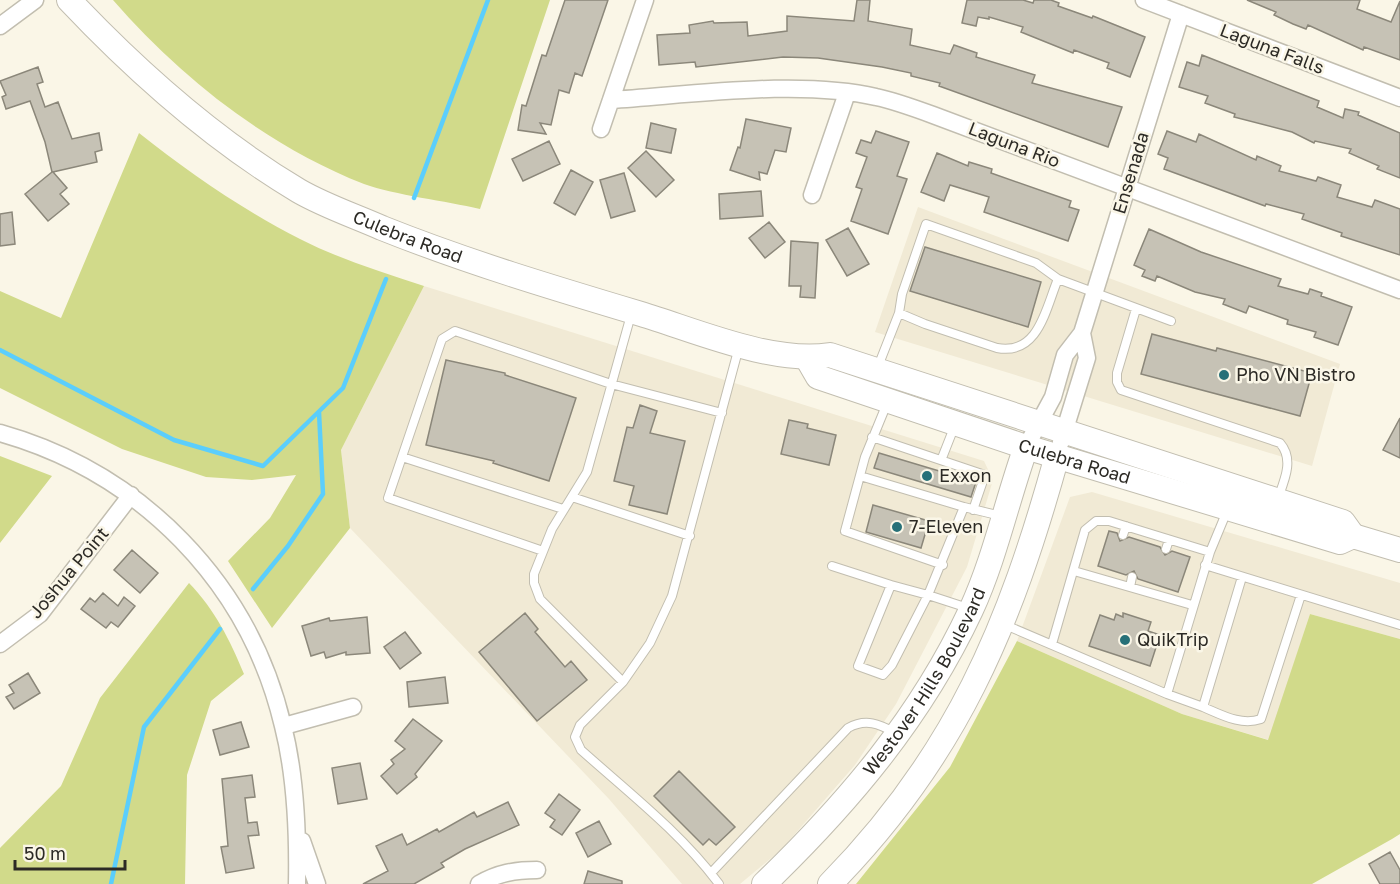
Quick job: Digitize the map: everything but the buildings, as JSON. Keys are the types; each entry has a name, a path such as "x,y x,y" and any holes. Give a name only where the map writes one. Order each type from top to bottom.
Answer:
{"main road":[{"name":"Culebra Road","path":"69,0 126,59 192,117 301,192 400,235 479,264 740,344 807,358 830,355 1343,522 1353,536 1400,550"},
{"name":"Culebra Road","path":"807,358 818,377 1026,447 1340,542 1353,536"},
{"name":"Westover Hills Boulevard","path":"764,884 822,827 869,774 919,706 971,609 1026,447"},
{"name":"Westover Hills Boulevard","path":"830,884 890,819 953,726 1003,624 1038,524 1057,456"},
{"path":"971,609 1003,624"}],"street":[{"path":"0,26 35,0"},
{"path":"601,129 645,0"},
{"name":"Laguna Falls","path":"1144,0 1400,98"},
{"name":"Ensenada","path":"1026,447 1053,397 1065,355 1083,333 1181,14"},
{"name":"Laguna Rio","path":"611,100 778,90 847,93 875,97 923,111 1400,290"},
{"path":"812,195 847,93"},
{"name":"Ensenada","path":"1057,456 1087,358 1083,333"},
{"path":"0,433 65,456 101,474 162,521 217,580 258,650 284,726 298,832 297,884"},
{"name":"Joshua Point","path":"0,644 40,614 131,495"},
{"path":"284,726 353,707"},
{"path":"298,832 317,884"},
{"path":"479,884 492,876 516,870 537,870"}],"lane":[{"path":"877,371 899,313 902,294 926,224 1036,263 1058,279 1172,321"},
{"path":"899,313 997,348 1007,348 1035,335 1058,279"},
{"path":"1136,309 1117,374 1117,382 1121,390 1280,442 1286,449 1288,461 1278,500"},
{"path":"623,682 540,599 534,583 543,551 563,509 587,472 632,311"},
{"path":"543,551 388,498 442,339 455,331 611,384 722,413"},
{"path":"719,884 711,873 576,743 580,725 623,682 650,643 672,596 740,344"},
{"path":"888,401 872,437 845,531 943,564"},
{"path":"942,458 957,422"},
{"path":"872,437 942,458 985,475 928,595 892,665 884,675 858,666 891,585"},
{"path":"402,457 563,509"},
{"path":"860,476 1003,517"},
{"path":"572,497 690,536"},
{"path":"1167,694 1205,565 1228,508"},
{"path":"1052,644 1089,525 1102,520 1210,552"},
{"path":"1123,535 1126,526"},
{"path":"1143,542 1146,532"},
{"path":"1166,549 1169,540"},
{"path":"1205,565 1400,625"},
{"path":"832,566 971,609"},
{"path":"1108,580 1111,570"},
{"path":"1074,571 1130,587 1155,589 1192,605"},
{"path":"1130,587 1132,577"},
{"path":"1203,707 1242,577"},
{"path":"1003,624 1167,694 1237,721 1251,723 1261,719 1300,595"},
{"path":"711,873 848,728 870,722 878,723 898,734"}],"shaded area":[{"path":"918,207 1340,364 1312,466 875,332"},
{"path":"424,286 984,461 993,480 967,567 896,704 855,765 781,850 740,884 682,884 609,799 350,528 341,450"},
{"path":"1092,492 1400,583 1400,639 1310,614 1269,740 1182,714 1017,641 1070,497"}],"green space":[{"path":"113,0 550,0 480,209 364,184 293,150 260,130 197,82 139,29"},
{"path":"139,133 216,190 279,228 330,253 424,286 341,450 350,528 272,628 228,561 270,518 296,475 252,480 206,477 122,449 0,388 0,291 61,318"},
{"path":"0,456 52,476 0,543"},
{"path":"189,583 207,604 221,626 244,674 211,701 187,775 185,884 0,884 0,848 61,786 100,698"},
{"path":"1310,614 1400,639 1400,834 1392,839 1312,884 856,884 950,767 1017,641 1182,714 1268,740"}],"waterway":[{"path":"414,198 488,0"},
{"path":"0,350 174,440 263,466 343,388 386,279"},
{"path":"253,589 288,546 323,494 319,412"},
{"path":"111,884 144,727 220,629"}],"place":[{"name":"Pho VN Bistro","path":"1224,375"},
{"name":"Exxon","path":"927,476"},
{"name":"7-Eleven","path":"897,527"},
{"name":"QuikTrip","path":"1125,640"}]}
